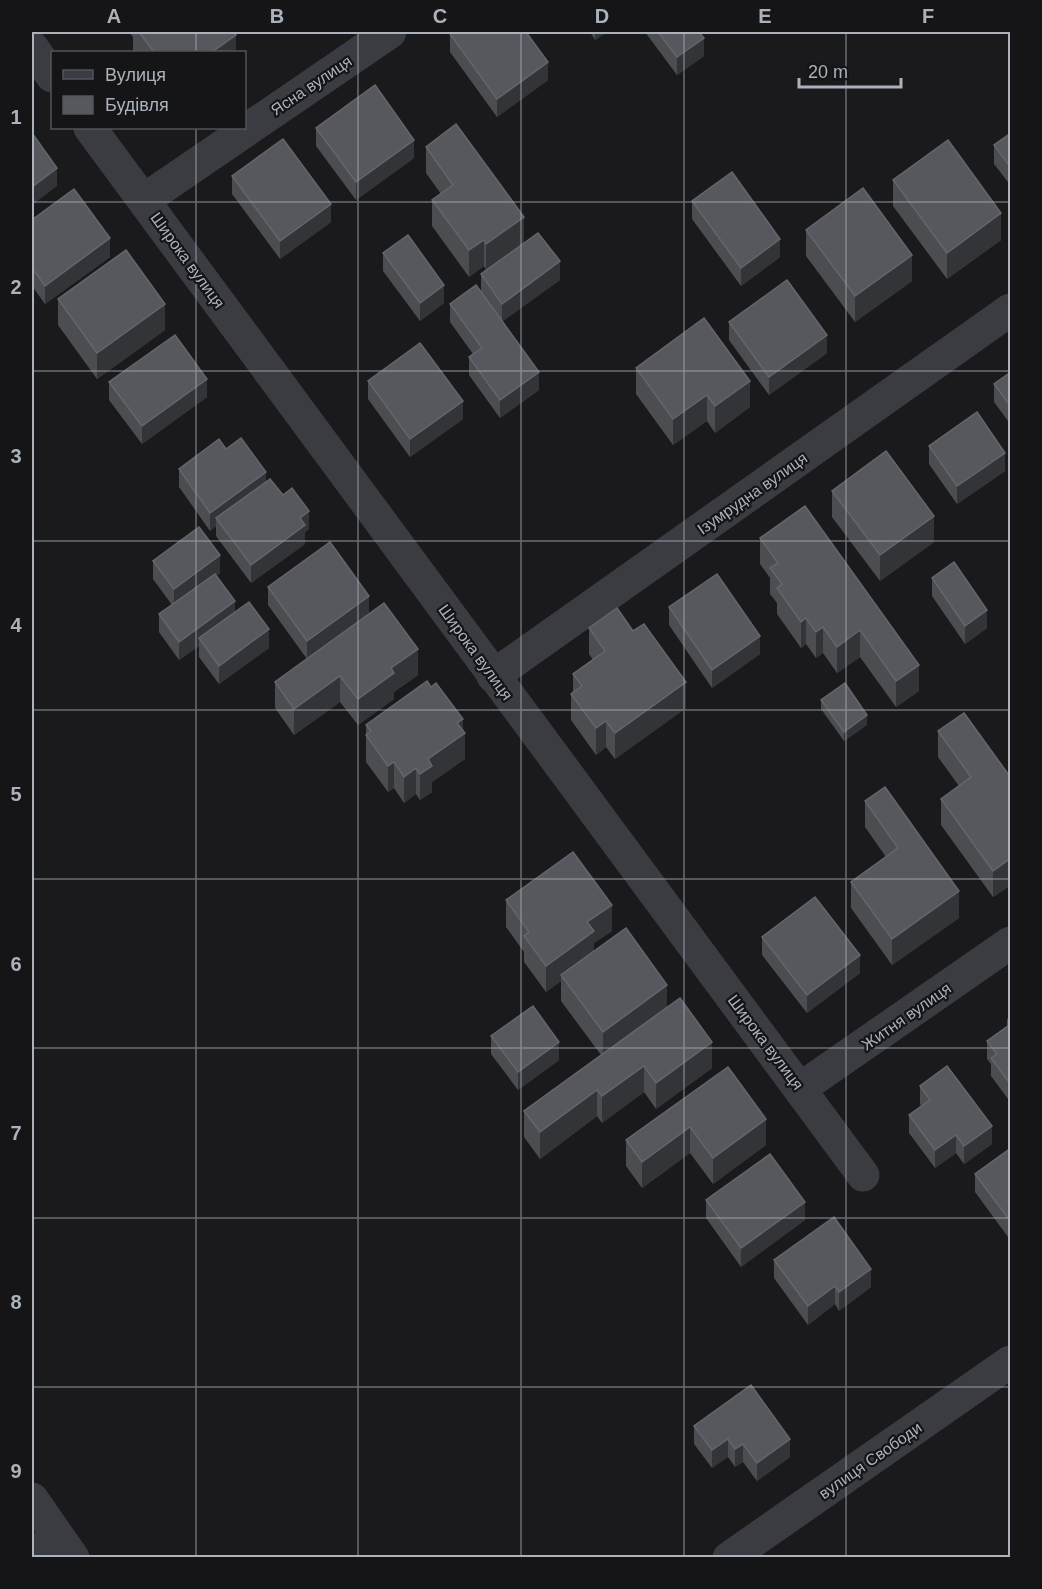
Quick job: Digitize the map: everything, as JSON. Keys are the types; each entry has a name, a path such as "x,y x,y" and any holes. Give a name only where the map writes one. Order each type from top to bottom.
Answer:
{"street":[{"name":"Ясна вулиця","path":"144,200 390,32"},
{"path":"32,47 51,75"},
{"name":"Широка вулиця","path":"91,129 863,1175"},
{"name":"Ізумрудна вулиця","path":"493,676 1011,310"},
{"name":"Житня вулиця","path":"801,1088 1011,944"},
{"name":"вулиця Свободи","path":"729,1557 1011,1362"},
{"path":"32,1499 66,1547 32,1555"}],"building":[{"path":"139,32 233,32 236,35 213,51 153,51"},
{"path":"453,32 526,32 548,62 497,99 450,34"},
{"path":"658,32 699,32 704,38 677,57"},
{"path":"375,85 414,140 356,182 316,128"},
{"path":"456,124 524,217 486,244 484,240 469,250 432,200 453,185 426,147"},
{"path":"32,133 57,168 32,187"},
{"path":"1011,133 1011,168 994,145"},
{"path":"283,139 331,204 280,241 232,176"},
{"path":"948,140 1001,213 947,253 893,180"},
{"path":"732,172 780,239 741,268 692,201"},
{"path":"863,188 912,255 855,296 806,230"},
{"path":"74,189 110,238 45,286 32,268 32,220"},
{"path":"538,233 560,261 502,304 481,274"},
{"path":"408,235 444,285 420,303 383,253"},
{"path":"126,250 165,304 97,353 58,299"},
{"path":"787,280 827,335 769,377 729,322"},
{"path":"476,285 539,372 500,400 469,357 482,348 450,304"},
{"path":"704,318 750,381 715,406 707,395 673,419 636,368"},
{"path":"175,335 207,379 142,426 109,382"},
{"path":"420,343 463,401 410,439 368,381"},
{"path":"1011,372 1011,407 994,384"},
{"path":"977,412 1005,453 957,486 929,446"},
{"path":"241,438 266,472 210,513 179,469 219,439 226,449"},
{"path":"886,451 934,516 880,555 832,491"},
{"path":"270,479 283,495 292,488 309,511 300,518 305,525 251,565 216,518"},
{"path":"805,506 919,665 896,681 860,630 837,647 823,627 816,632 806,618 801,622 777,588 782,584 770,568 778,563 760,538"},
{"path":"199,527 220,555 174,589 153,561"},
{"path":"330,542 369,596 307,641 268,587"},
{"path":"954,562 987,610 965,626 932,578"},
{"path":"215,574 235,601 179,642 159,614"},
{"path":"717,574 760,636 712,670 669,607"},
{"path":"249,602 269,629 219,666 199,638"},
{"path":"384,603 418,649 391,668 394,673 358,699 340,676 294,709 275,682"},
{"path":"617,608 633,631 644,624 686,682 615,733 606,721 596,728 571,694 582,686 573,674 605,651 589,628"},
{"path":"427,681 431,687 436,683 463,719 457,723 465,733 428,759 432,766 420,774 416,768 404,777 394,762 388,766 366,735 371,731 366,725"},
{"path":"845,683 867,715 844,732 821,700"},
{"path":"964,713 1011,778 1011,858 993,871 941,799 971,777 938,731"},
{"path":"885,787 959,891 892,939 851,882 898,848 865,801"},
{"path":"573,852 612,905 587,922 594,931 546,966 524,936 529,932 506,900"},
{"path":"815,897 860,955 807,995 762,937"},
{"path":"626,928 667,985 603,1032 561,975"},
{"path":"680,998 712,1042 656,1083 644,1066 602,1096 597,1090 540,1132 524,1111"},
{"path":"533,1006 559,1042 518,1072 491,1036"},
{"path":"1011,1024 1011,1085 991,1058 997,1054 987,1041"},
{"path":"947,1066 992,1126 964,1146 956,1135 935,1150 909,1115 930,1100 920,1086"},
{"path":"728,1067 766,1119 713,1158 690,1127 642,1162 626,1140"},
{"path":"1011,1148 1011,1222 975,1174"},
{"path":"770,1154 805,1202 741,1248 706,1200"},
{"path":"834,1217 871,1269 839,1292 835,1286 808,1306 774,1260"},
{"path":"751,1385 790,1439 757,1463 743,1444 735,1449 728,1439 712,1450 694,1426"}]}
